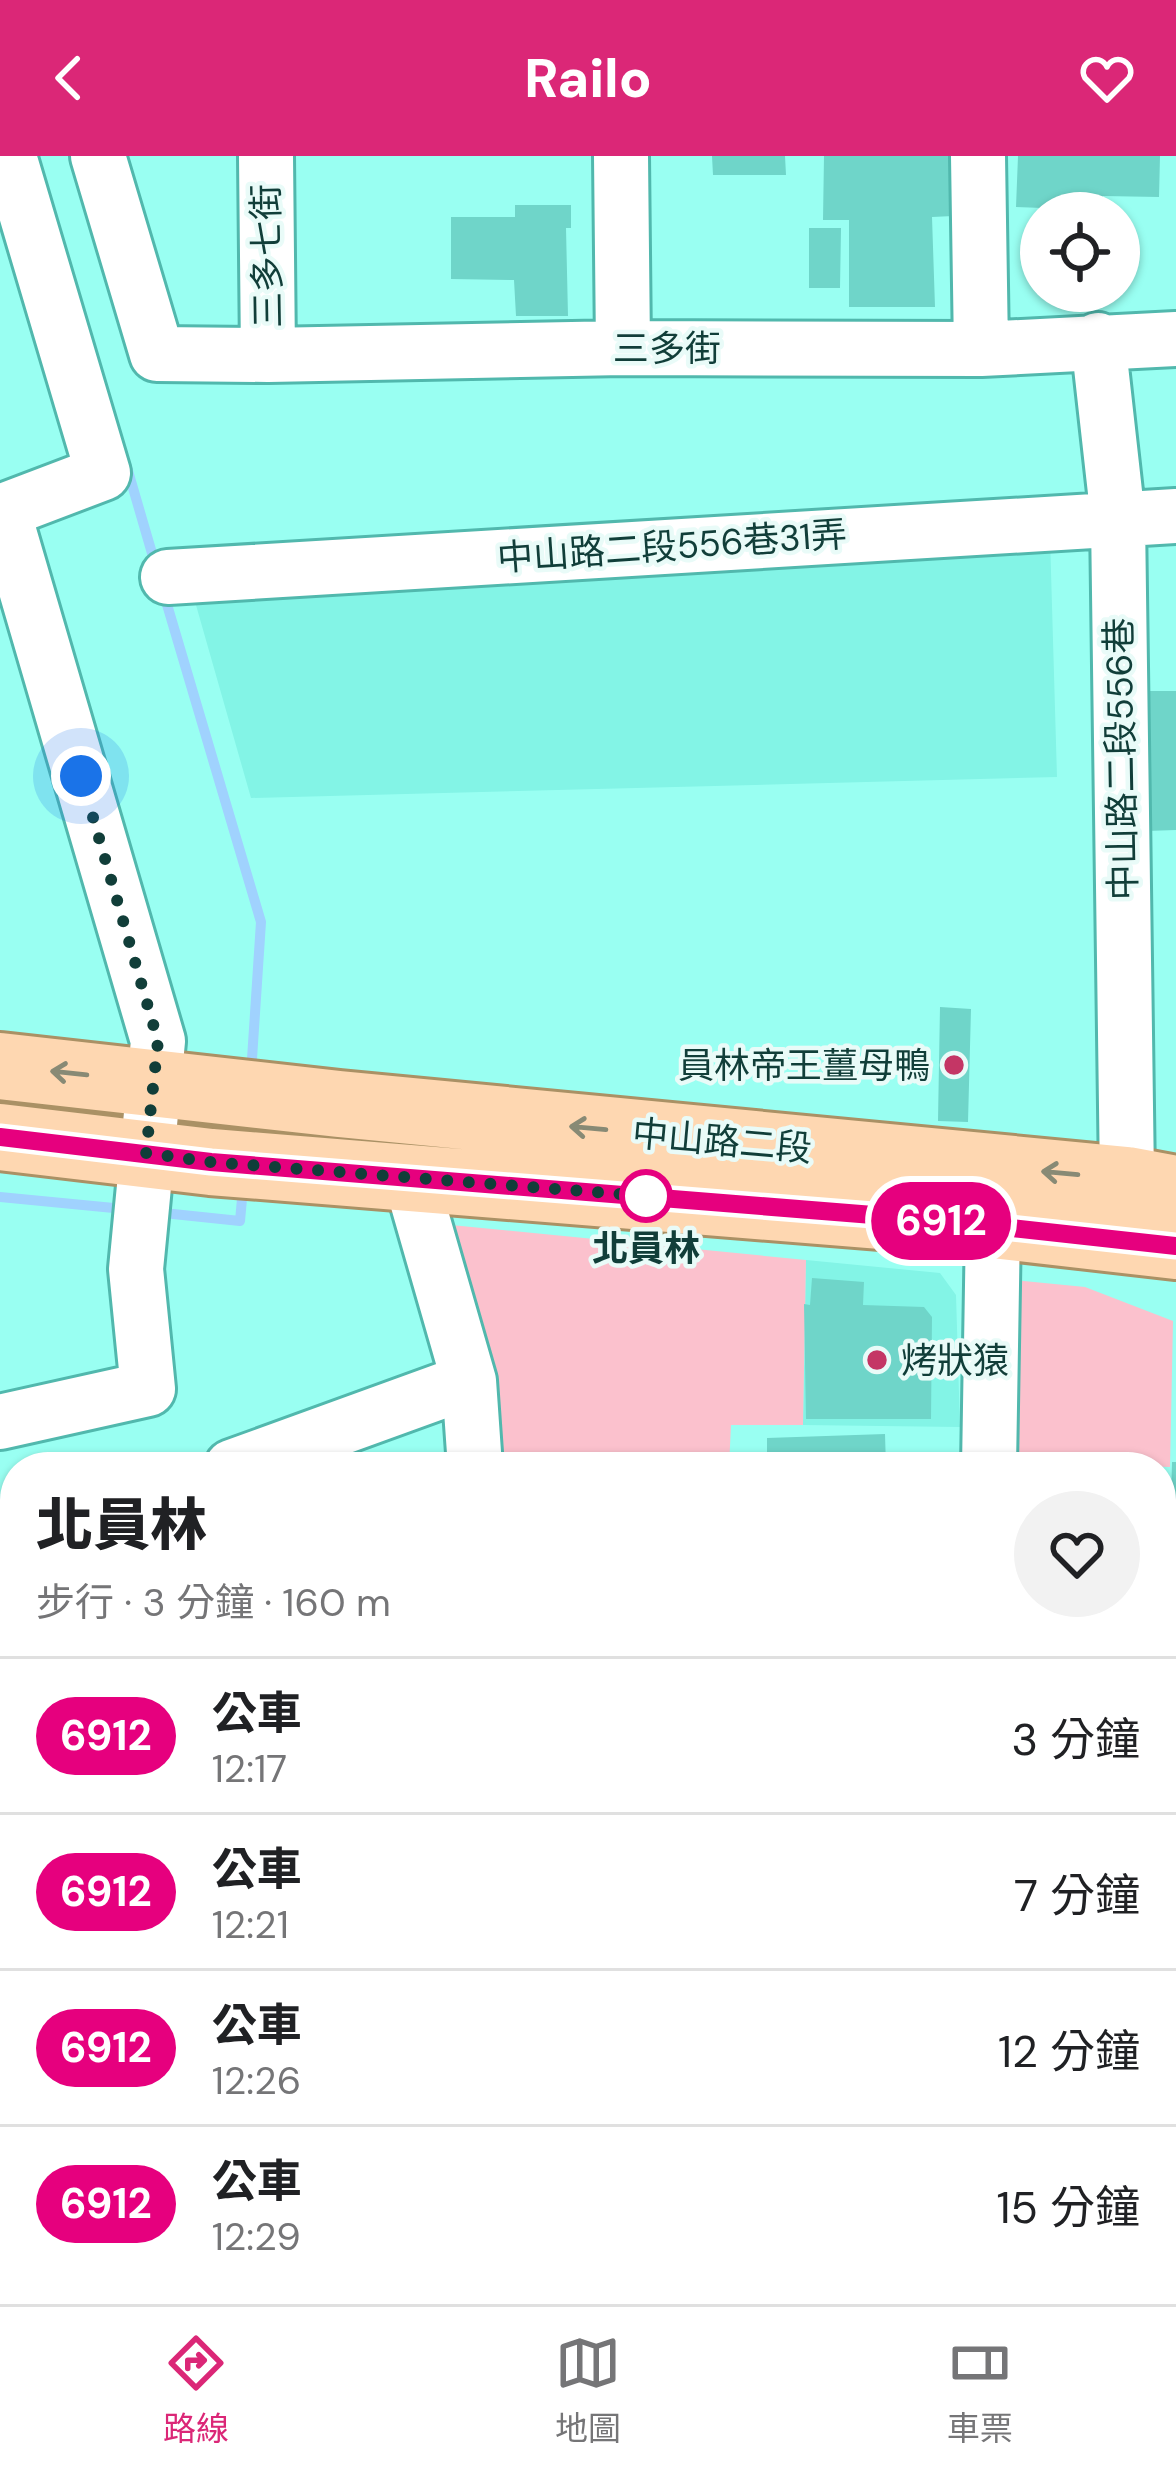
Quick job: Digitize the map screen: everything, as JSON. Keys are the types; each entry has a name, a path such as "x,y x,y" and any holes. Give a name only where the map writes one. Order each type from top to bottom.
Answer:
{"main road":[{"name":"中山路二段","path":"0,1066 339,1104 1161,1212"},
{"name":"中山路二段","path":"0,1137 143,1192 211,1162 993,1225 1161,1212"}],"street":[{"path":"0,1422 148,1389 136,1269 158,1041 3,511 104,473 9,156"},
{"name":"三多街","path":"98,156 157,354 268,356 623,347 981,349 1176,339"},
{"name":"三多七街","path":"266,156 268,356"},
{"path":"621,156 623,347"},
{"path":"977,156 981,349"},
{"name":"中山路二段556巷","path":"1098,340 1118,519 1161,1212"},
{"name":"中山路二段556巷31弄","path":"168,577 1176,516"},
{"path":"410,1176 469,1381 474,1452"},
{"path":"989,1452 993,1225"},
{"path":"273,1452 469,1381"}],"shaded area":[{"path":"1050,537 1057,777 251,798 188,577"},
{"path":"451,1225 806,1260 803,1425 731,1425 730,1452 493,1452"},
{"path":"806,1260 940,1273 956,1295 960,1427 803,1425"},
{"path":"1013,1280 1085,1287 1173,1321 1170,1452 1003,1452"}],"building":[{"path":"712,156 785,156 786,175 713,175"},
{"path":"824,156 955,156 953,216 932,217 935,307 849,307 849,220 823,220"},
{"path":"1018,156 1160,156 1159,197 1140,197 1140,192 1020,192 1020,207 1016,207"},
{"path":"515,205 571,205 571,228 566,228 568,316 516,316 514,280 451,279 451,217 515,217"},
{"path":"809,228 841,228 840,288 809,288"},
{"path":"1145,691 1176,691 1176,830 1146,831"},
{"name":"員林帝王薑母鴨","path":"940,1007 971,1009 968,1122 938,1121"},
{"path":"812,1278 864,1282 863,1305 924,1307 932,1317 931,1419 806,1419 804,1304 810,1305"},
{"path":"885,1434 886,1452 767,1452 767,1438"}],"waterway":[{"path":"126,464 156,567"},
{"path":"163,591 261,922 251,1074"},
{"path":"154,1212 240,1221 243,1188"},
{"path":"0,1197 124,1209"}],"bus line":[{"name":"6912","path":"0,1137 211,1162 948,1221 1176,1246"}],"place":[{"name":"員林帝王薑母鴨","path":"954,1065"},
{"name":"北員林","path":"646,1196"},
{"name":"烤狀猿","path":"877,1360"}],"route":[{"path":"81,776 158,1041 146,1153 646,1196"}]}
